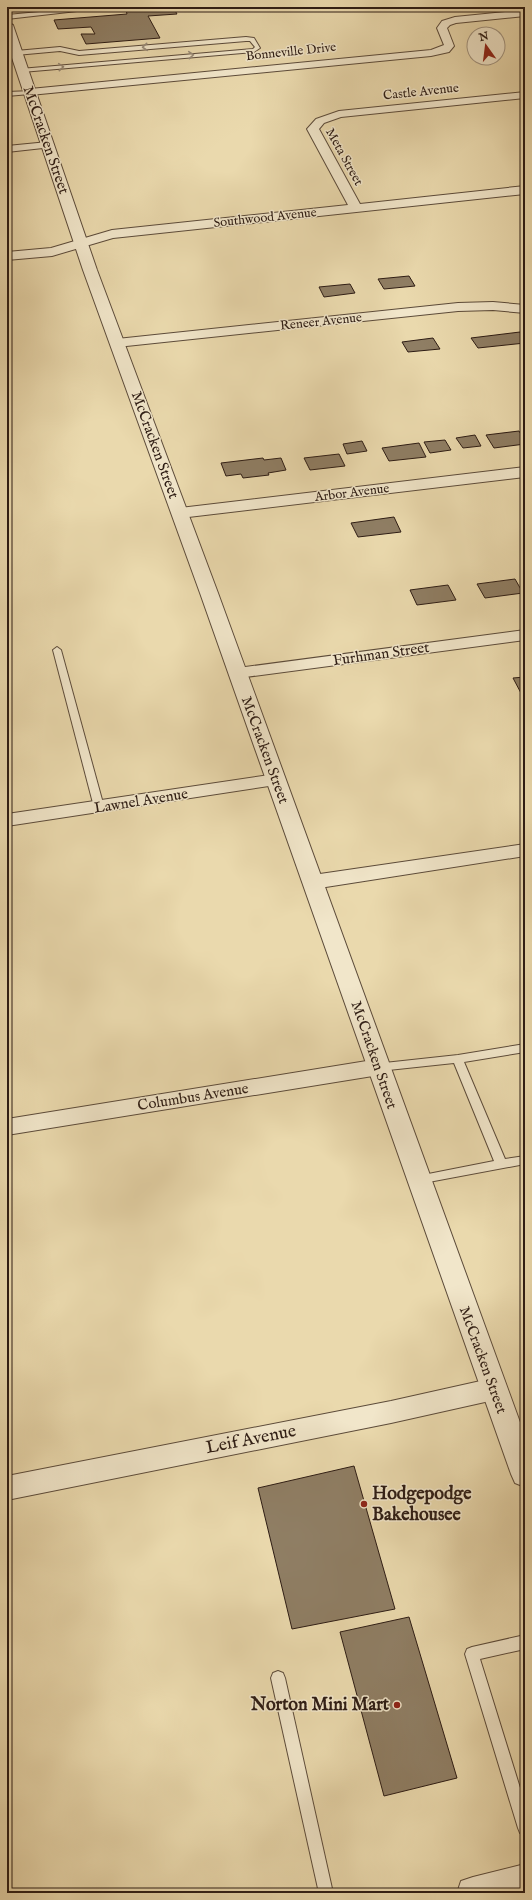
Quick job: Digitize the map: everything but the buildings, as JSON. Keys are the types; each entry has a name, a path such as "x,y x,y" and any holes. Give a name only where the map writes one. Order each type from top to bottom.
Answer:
{"street":[{"name":"Bonneville Drive","path":"30,92 445,50 449,46 442,28 446,23 455,20 525,13"},
{"name":"McCracken Street","path":"7,25 117,343 238,673 418,1180 525,1474"},
{"name":"Castle Avenue","path":"320,121 339,114 525,95"},
{"name":"Meta Street","path":"320,121 313,129 356,208"},
{"path":"7,149 48,145"},
{"name":"Southwood Avenue","path":"7,256 52,252 112,234 525,190"},
{"name":"Reneer Avenue","path":"117,343 458,307 493,306 525,309"},
{"name":"Arbor Avenue","path":"180,513 525,472"},
{"name":"Furhman Street","path":"238,673 525,635"},
{"name":"Lawnel Avenue","path":"7,820 276,780"},
{"path":"313,882 525,850"},
{"name":"Columbus Avenue","path":"7,1127 379,1067"},
{"name":"Leif Avenue","path":"7,1488 383,1414 494,1389"},
{"path":"473,1893 525,1880"}],"lane":[{"path":"7,17 109,7"},
{"path":"246,38 252,39 258,48 254,50 19,61 60,49 79,53 246,38"},
{"path":"7,94 30,92"},
{"path":"57,650 99,807"},
{"path":"379,1067 458,1059 525,1048"},
{"path":"458,1059 501,1164"},
{"path":"418,1180 525,1160"},
{"path":"525,1642 472,1654 525,1828"},
{"path":"278,1678 326,1893"}],"place":[{"name":"Hodgepodge Bakehousee","path":"364,1504"},
{"name":"Norton Mini Mart","path":"397,1705"}]}
